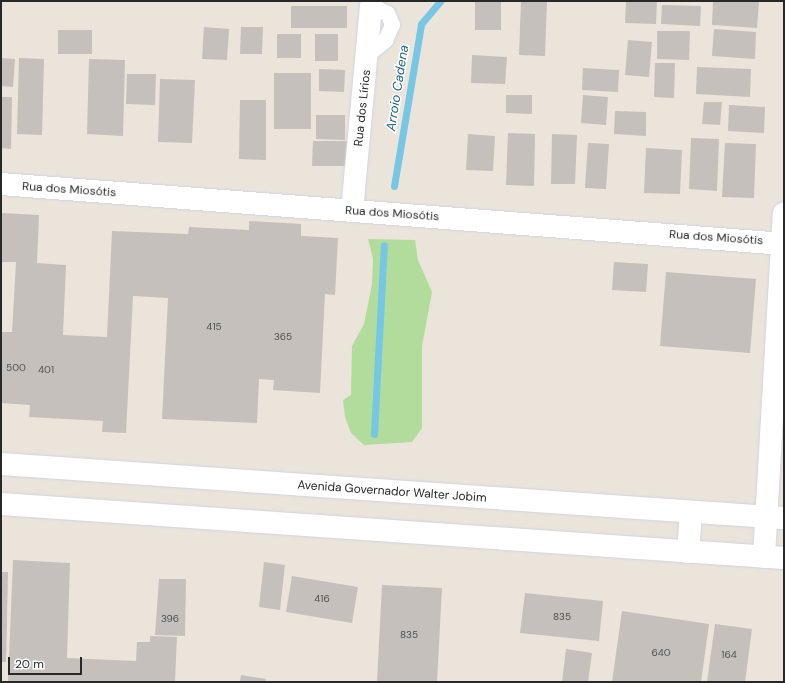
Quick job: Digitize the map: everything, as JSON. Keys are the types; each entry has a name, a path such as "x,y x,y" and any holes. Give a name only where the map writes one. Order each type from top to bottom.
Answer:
{"main road":[{"name":"Rua dos Lírios","path":"352,211 368,54 371,5"},
{"name":"Rua dos Miosótis","path":"1,184 783,244"},
{"path":"1,504 774,558 784,214"},
{"name":"Avenida Governador Walter Jobim","path":"1,464 775,518"},
{"path":"688,552 691,512"}],"green space":[{"path":"368,239 415,240 418,260 432,292 422,346 422,428 412,442 364,445 351,433 345,417 343,400 351,395 352,346 364,324 372,284 373,259"}],"building":[{"path":"475,1 501,1 501,30 475,30"},
{"path":"521,1 547,1 545,56 519,55"},
{"path":"626,1 657,1 656,24 625,23"},
{"path":"713,1 759,1 757,28 712,25"},
{"path":"662,5 701,6 700,26 661,24"},
{"path":"291,6 347,6 347,28 291,28"},
{"path":"204,27 229,29 227,60 202,59"},
{"path":"241,27 263,27 262,54 240,54"},
{"path":"714,29 756,32 755,59 712,56"},
{"path":"58,30 92,30 92,54 58,54"},
{"path":"657,31 690,31 689,60 657,59"},
{"path":"277,34 301,34 301,58 277,58"},
{"path":"315,34 338,34 338,61 315,61"},
{"path":"628,40 652,42 649,77 625,75"},
{"path":"472,55 507,57 505,84 471,83"},
{"path":"1,58 15,59 13,87 1,86"},
{"path":"19,58 44,59 42,135 17,134"},
{"path":"89,59 125,60 123,136 87,134"},
{"path":"655,63 675,63 674,98 654,97"},
{"path":"697,67 751,69 750,97 696,94"},
{"path":"583,68 619,70 618,92 582,90"},
{"path":"319,69 345,70 344,92 319,91"},
{"path":"274,73 311,73 311,129 274,129"},
{"path":"127,74 156,74 155,105 126,104"},
{"path":"160,79 195,80 192,143 158,142"},
{"path":"506,95 532,95 532,114 506,113"},
{"path":"583,95 608,97 606,125 581,123"},
{"path":"1,97 12,97 11,149 1,148"},
{"path":"240,100 266,100 266,160 239,159"},
{"path":"704,102 722,102 720,125 702,124"},
{"path":"729,105 765,107 764,133 728,131"},
{"path":"615,111 646,112 646,136 614,134"},
{"path":"316,115 345,115 345,140 316,139"},
{"path":"508,133 535,134 534,186 506,185"},
{"path":"468,134 495,136 493,171 466,170"},
{"path":"552,134 577,135 575,184 551,184"},
{"path":"691,138 719,139 717,191 689,189"},
{"path":"313,141 347,141 346,166 312,166"},
{"path":"588,143 609,144 606,189 585,188"},
{"path":"725,143 756,144 754,198 722,197"},
{"path":"646,148 682,150 680,194 644,193"},
{"path":"1,213 39,215 37,263 66,265 63,335 107,337 112,231 188,234 189,227 249,230 249,221 301,224 301,236 338,238 335,295 325,294 320,393 273,390 274,380 259,379 257,423 162,419 168,298 133,296 126,433 102,432 103,421 29,417 30,405 1,403 1,332 12,332 16,262 1,262"},
{"path":"614,262 648,264 646,292 612,290"},
{"path":"666,272 756,279 750,353 660,346"},
{"path":"13,560 70,563 67,658 136,661 137,642 150,642 150,636 177,637 175,682 8,682"},
{"path":"264,562 285,565 280,610 259,607"},
{"path":"1,572 8,572 6,662 1,662"},
{"path":"292,576 358,587 352,623 286,612"},
{"path":"159,579 186,579 185,636 155,635"},
{"path":"382,585 442,588 437,682 377,682"},
{"path":"525,593 603,601 599,641 520,633"},
{"path":"622,611 709,624 701,682 612,682"},
{"path":"715,624 752,629 745,682 707,682"},
{"path":"566,649 592,653 588,682 562,682"},
{"path":"241,675 266,679 265,682 240,682"}],"waterway":[{"name":"Arroio Cadena","path":"394,186 421,24 440,1"},
{"name":"Arroio Cadena","path":"374,434 384,245"}]}
